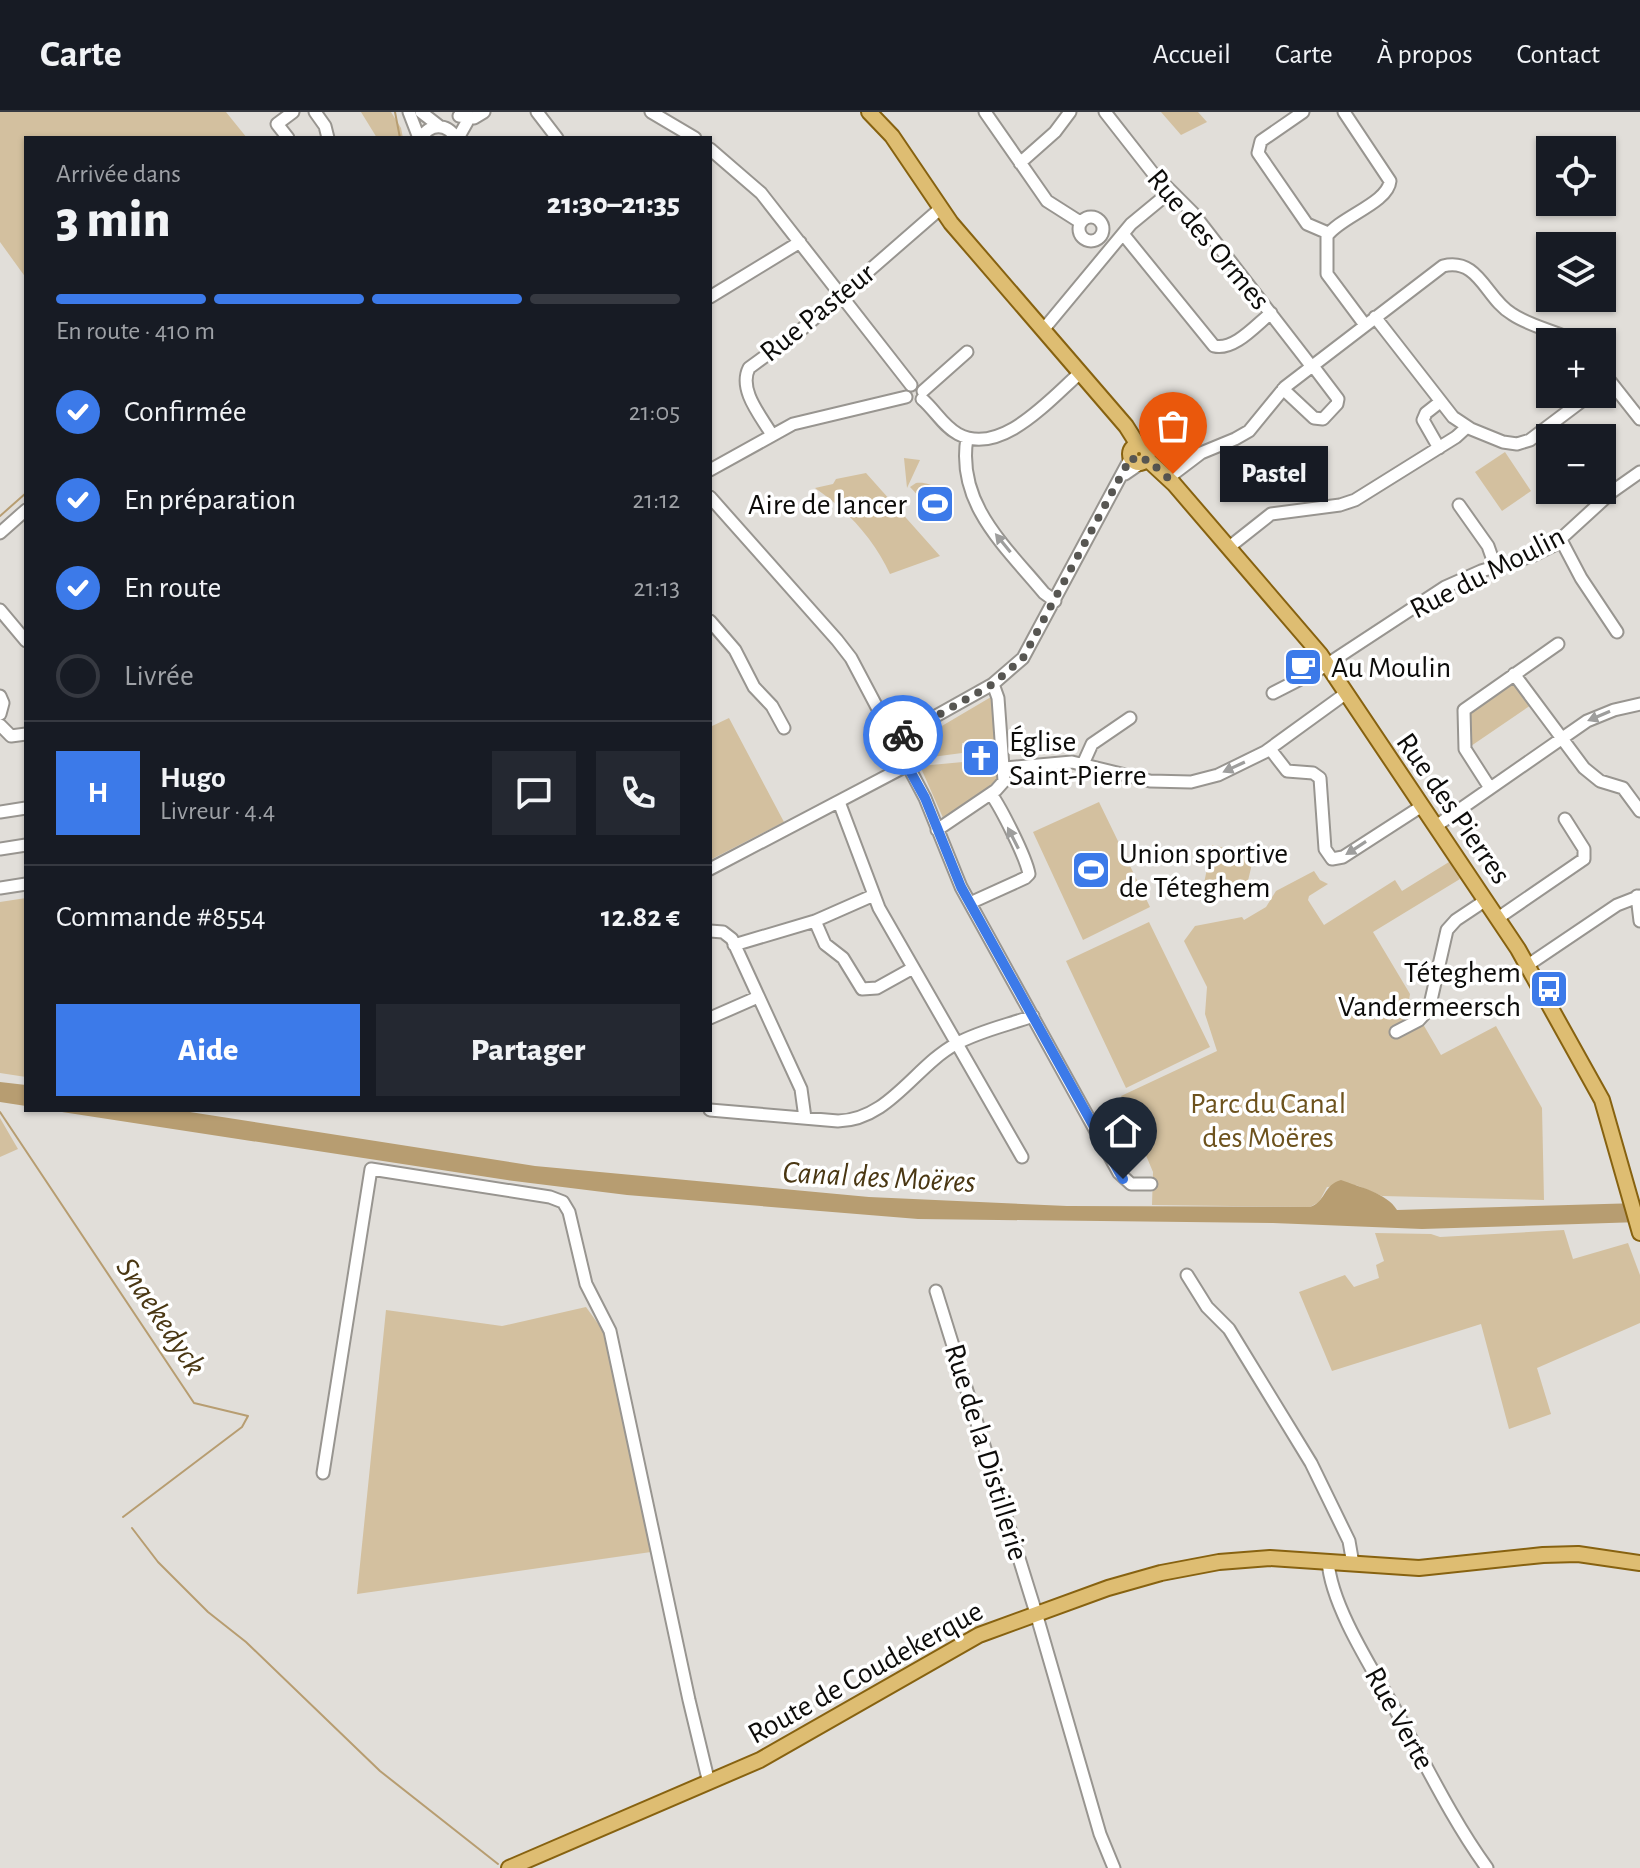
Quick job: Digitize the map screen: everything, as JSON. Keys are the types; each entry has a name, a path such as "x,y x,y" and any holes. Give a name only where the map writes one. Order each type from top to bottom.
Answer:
{"main road":[{"path":"869,112 892,136 941,208"},
{"path":"877,112 904,144 941,208"},
{"name":"Rue des Pierres","path":"941,208 1130,432 1139,456 1168,478 1327,665 1528,965 1602,1100 1640,1231"},
{"name":"Route de Coudekerque","path":"509,1868 775,1753 962,1643 1036,1613 1124,1583 1196,1566 1258,1558 1431,1567 1560,1554 1602,1556 1640,1563"}],"street":[{"path":"286,136 277,124 293,112"},
{"path":"315,112 325,126 328,136"},
{"path":"409,112 419,136"},
{"path":"421,112 454,136"},
{"path":"422,136 427,130 453,124 464,115 477,117 484,112"},
{"path":"537,112 555,136"},
{"path":"653,112 692,136"},
{"path":"985,112 1050,204 1080,222"},
{"path":"1020,163 1055,132 1070,112"},
{"name":"Rue des Ormes","path":"1105,112 1152,172 1191,210 1338,399 1337,404 1323,419 1314,418 1283,389"},
{"path":"1303,112 1261,141 1258,153 1309,225 1328,233"},
{"path":"1328,233 1387,191 1390,183 1388,174 1344,112"},
{"path":"458,136 464,115"},
{"path":"712,151 761,193 911,385 918,386 953,431 967,438 982,440 1005,435 1080,373"},
{"path":"1043,330 1140,215 1171,191"},
{"name":"Rue Pasteur","path":"772,435 746,388 747,372 754,363 802,329 941,208"},
{"path":"1328,233 1326,273 1453,417 1467,427 1507,443 1520,444 1534,438 1573,408"},
{"path":"1123,234 1212,345 1223,347 1231,344 1271,313"},
{"path":"712,296 800,242"},
{"path":"1168,478 1201,453 1249,431 1283,389 1438,269 1458,264 1472,271 1496,301 1513,315 1544,328"},
{"path":"911,385 906,390 906,397 913,403 967,352"},
{"path":"1616,392 1640,419"},
{"path":"712,469 772,435 807,420 906,397"},
{"path":"1439,448 1423,418 1440,402"},
{"path":"1228,548 1271,514 1349,503 1439,448 1467,427"},
{"path":"967,438 964,459 977,510 1044,593 1055,601"},
{"path":"893,740 993,684 1026,654 1116,487 1139,456"},
{"name":"Rue du Moulin","path":"1273,693 1327,665 1435,592 1469,575 1532,556 1561,540 1606,497 1640,472"},
{"path":"712,499 843,646 921,792 970,903 1121,1176 1131,1184 1151,1184"},
{"path":"1459,505 1488,546 1495,566"},
{"path":"0,533 24,512"},
{"path":"1561,540 1581,578 1617,632"},
{"path":"0,610 24,639"},
{"path":"712,623 735,650 754,687 772,706 784,728"},
{"path":"1490,788 1465,749 1463,713 1467,706 1558,644"},
{"path":"1514,674 1589,773 1600,781 1622,786 1640,811"},
{"path":"937,830 1003,784 1005,768 998,695 993,684"},
{"path":"1005,768 1068,762 1150,781 1177,784 1213,776 1270,749 1345,694"},
{"path":"0,696 3,703 0,714"},
{"path":"1436,826 1600,714 1640,704"},
{"path":"1083,764 1094,742 1130,718"},
{"path":"0,725 11,736 24,734"},
{"path":"1270,749 1287,771 1313,773 1320,778 1325,849 1332,859 1343,857 1422,806"},
{"path":"712,868 906,766"},
{"path":"970,903 1029,874 1004,813 991,794"},
{"path":"839,802 874,895 1022,1157"},
{"path":"0,812 24,808"},
{"path":"1498,918 1584,859 1584,849 1565,819"},
{"path":"0,849 24,845"},
{"path":"0,888 24,884"},
{"path":"734,945 815,921 874,895"},
{"path":"1528,965 1613,907 1638,896 1640,921"},
{"path":"1396,1032 1427,1012 1447,930 1456,920 1486,900"},
{"path":"815,921 825,944 843,958 862,989 874,989 913,968"},
{"path":"712,931 726,933 734,945 801,1089 805,1118"},
{"path":"712,1017 758,997"},
{"path":"712,1110 846,1121 867,1115 886,1103 956,1044 1033,1016"},
{"path":"323,1473 371,1169 550,1197 563,1202 569,1212 586,1284 610,1331 685,1685 709,1783"},
{"path":"1187,1275 1206,1304 1228,1326 1308,1457 1350,1544 1353,1564"},
{"name":"Rue de la Distillerie","path":"936,1291 1036,1613 1093,1811 1114,1868"},
{"name":"Rue Verte","path":"1328,1561 1335,1590 1360,1646 1460,1829 1487,1868"}],"green space":[{"path":"0,112 226,112 245,136 24,136 24,275 0,242"},
{"path":"361,112 391,112 403,136 376,136"},
{"path":"1161,112 1198,112 1207,122 1181,135"},
{"path":"1505,452 1531,491 1502,511 1475,472"},
{"name":"Aire de lancer","path":"904,458 920,460 907,488"},
{"path":"866,473 940,556 890,574 858,526 815,488 833,484 836,479"},
{"name":"Aire de lancer","path":"916,483 931,485 941,493 944,505 940,519 910,487"},
{"path":"1511,682 1516,683 1531,705 1471,746 1467,738 1468,711 1478,708"},
{"path":"991,697 997,743 991,744 990,740 962,743 962,753 917,759 913,743"},
{"path":"729,718 784,822 712,859 712,726"},
{"path":"963,762 965,772 993,770 993,766 1000,765 998,784 944,820 920,766"},
{"name":"Union sportive de Téteghem","path":"1099,802 1150,907 1083,940 1033,832"},
{"path":"1212,845 1254,855 1244,898 1224,894 1227,879 1223,893 1203,888"},
{"name":"Parc du Canal des Moëres","path":"1449,862 1460,879 1373,932 1441,1055 1496,1026 1542,1108 1544,1200 1382,1196 1356,1185 1327,1187 1319,1202 1310,1207 1152,1205 1153,1172 1121,1096 1217,1051 1205,1014 1207,987 1184,941 1195,926 1242,917 1244,920 1266,907 1276,891 1314,871 1320,880 1328,884 1309,896 1308,900 1324,925 1395,880 1402,891"},
{"path":"24,898 24,1077 0,1073 0,902"},
{"path":"1149,922 1210,1047 1126,1088 1066,961"},
{"path":"0,1118 18,1149 0,1157"},
{"path":"1564,1230 1573,1259 1628,1243 1640,1275 1640,1323 1537,1368 1551,1414 1509,1429 1481,1324 1332,1371 1299,1292 1345,1275 1354,1287 1379,1278 1376,1265 1384,1261 1375,1233 1431,1234 1440,1237"},
{"path":"586,1307 604,1332 651,1552 357,1594 386,1310 502,1326"}],"shaded area":[{"path":"0,1082 24,1085 24,1106 0,1102"},
{"path":"62,1112 190,1112 535,1166 869,1197 1067,1206 1310,1207 1319,1202 1331,1185 1341,1180 1380,1195 1397,1210 1640,1203 1640,1222 1422,1229 1273,1223 918,1219 627,1195 507,1180"}],"waterway":[{"name":"Snaekedyck","path":"395,112 400,136"},
{"name":"Snaekedyck","path":"0,516 24,495"},
{"name":"Snaekedyck","path":"0,1112 194,1403 248,1416 242,1427 123,1517"},
{"name":"Snaekedyck","path":"132,1528 158,1562 208,1612 246,1642 380,1771 498,1864"}],"way so far":[{"path":"903,735 993,684 1023,658 1131,457 1138,463 1147,459 1168,478 1173,474"}],"place":[{"name":"Pastel","path":"1173,474"},
{"name":"Aire de lancer","path":"935,504"},
{"name":"Au Moulin","path":"1303,667"},
{"name":"Église Saint-Pierre","path":"981,758"},
{"name":"Union sportive de Téteghem","path":"1091,870"},
{"name":"Téteghem Vandermeersch","path":"1549,989"}],"route":[{"path":"903,735 893,740 925,798 961,887 1123,1179"}],"water label":[{"name":"Canal des Moëres","path":"879,1176"}]}
